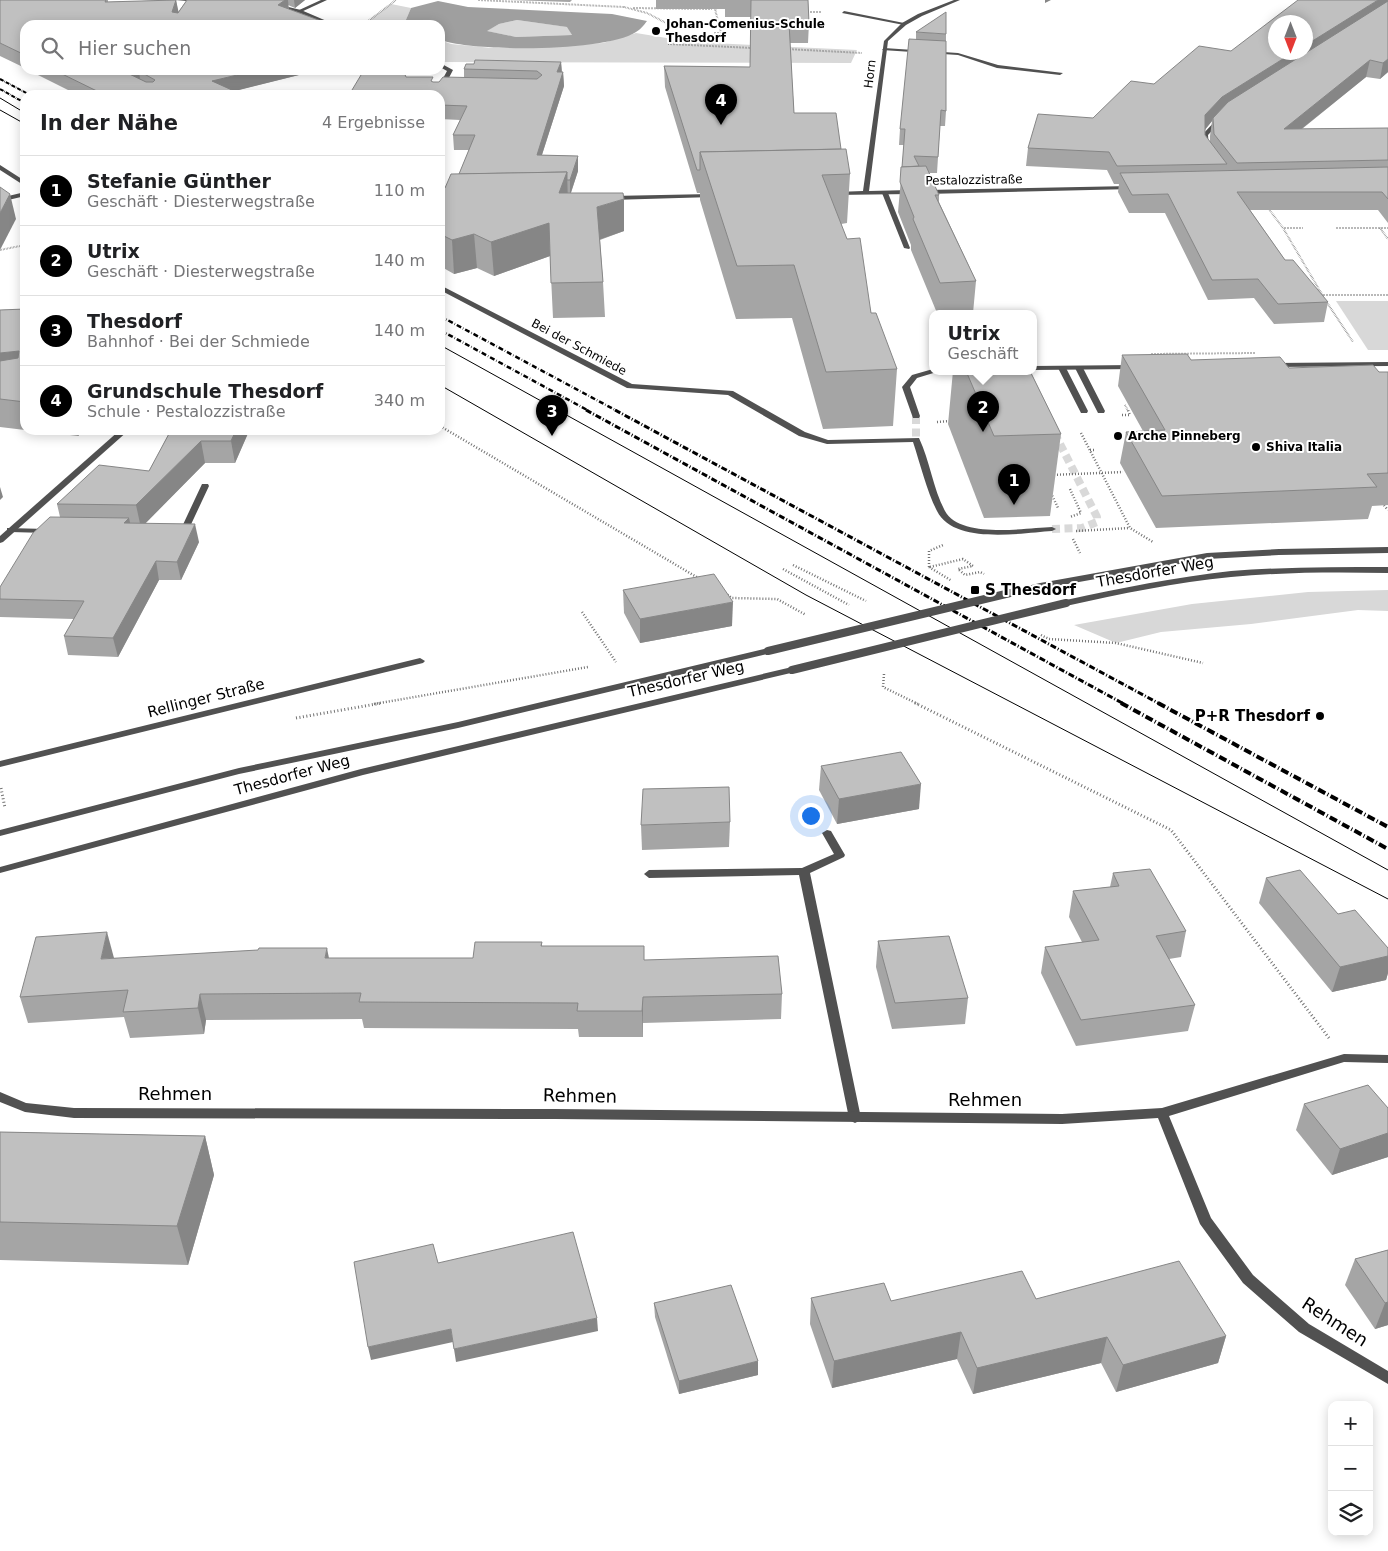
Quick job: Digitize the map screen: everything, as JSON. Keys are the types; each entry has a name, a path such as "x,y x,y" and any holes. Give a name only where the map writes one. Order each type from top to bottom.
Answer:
{"street":[{"path":"177,0 207,2"},
{"path":"185,9 189,0"},
{"path":"300,11 325,0"},
{"name":"Horn","path":"866,193 886,41 904,24 920,14 958,0"},
{"path":"271,5 280,5 322,20"},
{"path":"844,12 904,24"},
{"path":"884,51 958,54 997,66 1060,73"},
{"path":"440,90 450,70 445,68"},
{"path":"441,87 451,87"},
{"path":"1206,152 1206,135 1222,117"},
{"path":"0,168 20,181"},
{"name":"Pestalozzistraße","path":"827,194 1143,188"},
{"path":"886,193 907,248"},
{"path":"0,200 20,195"},
{"path":"603,198 720,196"},
{"name":"Bei der Schmiede","path":"445,290 630,386 730,393 802,434 827,442 916,440 941,511 948,521 961,528"},
{"path":"1269,365 1388,364"},
{"path":"1037,368 1139,367"},
{"path":"1062,368 1084,411"},
{"path":"1079,368 1101,411"},
{"path":"916,416 906,387 909,380 917,374 929,372"},
{"path":"0,540 119,435"},
{"path":"174,533 183,534 205,486"},
{"path":"961,528 988,530 1052,529"},
{"path":"10,530 58,531"},
{"name":"Thesdorfer Weg","path":"0,833 240,771 458,725 1040,586 1207,556 1279,552 1388,550"},
{"name":"Thesdorfer Weg","path":"0,870 361,772 1066,603 1179,581 1231,574 1291,570 1388,570"},
{"name":"Rellinger Straße","path":"0,764 420,661"},
{"path":"650,874 804,871 840,855 827,833"},
{"path":"804,871 855,1118"},
{"name":"Rehmen","path":"0,1097 25,1107 74,1113 535,1114 1062,1119 1162,1113 1344,1058 1388,1059"},
{"name":"Rehmen","path":"1162,1113 1205,1220 1248,1279 1304,1328 1388,1378"}],"path":[{"path":"370,20 396,0"},
{"path":"478,0 624,7 721,8"},
{"path":"615,6 618,0"},
{"path":"600,6 602,1"},
{"path":"624,7 647,13 666,23 669,44 756,48"},
{"path":"714,34 721,34 715,8"},
{"path":"786,49 884,51"},
{"path":"1266,205 1283,228 1322,295 1368,364"},
{"path":"1283,228 1302,228"},
{"path":"1336,228 1388,228"},
{"path":"1379,228 1388,239"},
{"path":"0,250 20,246"},
{"path":"1322,295 1388,295"},
{"path":"1147,354 1263,352"},
{"path":"1120,416 1130,415 1127,410"},
{"path":"930,422 959,421"},
{"path":"1077,425 1130,528 1155,543"},
{"path":"445,429 708,584"},
{"path":"1090,450 1096,450"},
{"path":"1042,475 1123,472"},
{"path":"1070,489 1081,513"},
{"path":"1051,493 1060,511"},
{"path":"1378,497 1388,510"},
{"path":"961,528 952,541 929,551 929,567 963,559 973,566 958,570 965,575 980,572 984,575"},
{"path":"1069,531 1130,528"},
{"path":"793,564 861,599"},
{"path":"783,570 842,602"},
{"path":"692,582 700,579"},
{"path":"724,593 732,598 777,599 810,617"},
{"path":"582,612 616,662"},
{"path":"1049,639 1116,644 1203,663"},
{"path":"606,664 625,661"},
{"path":"290,719 596,666"},
{"path":"884,667 883,687 1171,830 1344,1058"},
{"path":"6,809 0,788 10,785"}],"shaded area":[{"path":"438,1 468,7 612,14 647,21 636,32 620,39 570,46 509,48 481,47 445,41 445,20 406,20 411,8","holes":["517,20 567,27 572,35 516,37 487,31 499,24"]},
{"path":"391,4 411,8 406,20 370,20"},
{"path":"517,20 568,27 572,35 516,37 486,31 499,24"},
{"path":"636,33 691,42 857,50 851,63 445,62 445,42 492,48 603,43"},
{"path":"1336,301 1388,301 1388,350 1368,350"},
{"path":"1388,590 1388,611 1358,610 1251,624 1161,632 1116,643 1074,625 1192,604 1308,592"}],"building":[{"path":"0,0 106,0 105,2 176,0 172,12 178,13 187,0 285,0 278,5 318,20 20,20 20,53 0,43"},
{"path":"751,0 808,0 809,23 789,23 794,113 836,113 841,149 700,152 700,170 697,170 664,66 750,67"},
{"path":"1298,0 1378,0 1313,41 1313,15 1278,15"},
{"path":"1388,1 1388,59 1383,63 1370,60 1284,129 1388,128 1388,160 1237,163 1214,134 1213,118 1228,102 1295,60 1313,60 1313,48"},
{"path":"946,12 946,34 916,32"},
{"path":"1268,23 1268,60 1281,60 1222,97 1205,115 1205,135 1227,164 1117,166 1109,152 1028,148 1038,114 1093,118 1131,81 1154,84 1199,46 1231,51"},
{"path":"909,39 946,41 946,111 941,110 938,157 914,156 919,166 902,167 905,129 900,129"},
{"path":"475,60 561,62 557,72 563,72 537,155 578,156 570,180 567,180 567,172 459,174 475,135 453,135 467,106 445,105 445,90 352,90 361,75 433,77 431,81 439,82 443,77 537,79 542,75 537,71 464,69 466,64 474,64"},
{"path":"64,75 131,75 146,82 153,82 155,80 146,75 237,75 212,81 232,90 95,90"},
{"path":"846,149 850,174 822,175 847,239 860,238 871,313 876,313 897,369 826,372 794,265 737,266 700,152"},
{"path":"926,166 939,195 935,195 976,281 940,283 913,219 914,217 900,182 901,167"},
{"path":"1388,167 1388,199 1382,192 1237,192 1285,260 1293,260 1328,302 1278,304 1258,279 1212,280 1168,194 1132,195 1120,173"},
{"path":"567,172 559,193 623,193 624,199 597,207 603,282 551,283 549,223 491,242 474,234 452,240 445,236 445,188 451,174"},
{"path":"0,187 10,194 0,213"},
{"path":"20,309 20,401 0,399 0,361 18,358 19,351 0,353 0,310"},
{"path":"1187,354 1191,360 1280,357 1289,368 1373,365 1379,372 1388,372 1388,473 1367,474 1377,487 1162,496 1126,432 1165,430 1122,355"},
{"path":"968,375 1032,375 1061,434 994,436"},
{"path":"168,435 234,435 231,441 201,441 136,505 57,504 99,465 149,471"},
{"path":"50,517 129,518 124,523 195,524 177,562 156,561 113,638 64,636 84,601 0,599 0,587 33,533"},
{"path":"714,574 733,602 640,619 623,590"},
{"path":"901,752 921,784 839,799 821,766"},
{"path":"729,787 730,822 641,825 643,789"},
{"path":"1150,869 1186,931 1156,936 1195,1005 1081,1020 1045,947 1099,940 1073,891 1119,886 1113,873"},
{"path":"1300,870 1338,914 1355,910 1388,948 1388,956 1340,967 1266,878"},
{"path":"107,932 101,959 258,950 259,948 327,948 325,958 473,958 475,942 542,942 541,946 644,946 644,960 778,956 782,994 643,997 642,1011 577,1011 578,1003 359,1002 361,993 200,994 198,1008 123,1012 128,990 20,997 36,937"},
{"path":"949,936 968,998 895,1003 878,941"},
{"path":"1368,1085 1388,1108 1388,1133 1340,1149 1304,1104"},
{"path":"0,1132 205,1136 177,1226 0,1222"},
{"path":"573,1232 597,1318 454,1349 451,1329 368,1347 354,1262 433,1244 438,1263"},
{"path":"1388,1250 1388,1302 1385,1303 1355,1259"},
{"path":"1179,1261 1226,1336 1123,1365 1107,1337 977,1368 961,1332 834,1361 811,1298 884,1283 891,1301 1022,1271 1036,1299"},
{"path":"731,1285 758,1361 679,1381 654,1303"}],"tunnel":[{"path":"916,416 916,440"},
{"path":"1052,529 1082,528 1097,522 1097,517 1054,432"}],"tram line":[{"path":"0,98 20,110"},
{"path":"0,110 20,121"},
{"path":"445,348 1388,870"},
{"path":"445,388 806,595 1388,899"}],"railway":[{"path":"0,79 21,90"},
{"path":"0,89 20,100"},
{"path":"445,319 617,411"},
{"path":"445,333 589,411"},
{"path":"586,410 1124,704"},
{"path":"615,410 1160,704"},
{"path":"1121,703 1388,849"},
{"path":"1158,703 1388,827"}],"place":[{"name":"Johan-Comenius-Schule Thesdorf","path":"656,31"},
{"name":"Grundschule Thesdorf","path":"721,125"},
{"name":"Utrix","path":"983,432"},
{"name":"Thesdorf","path":"552,436"},
{"name":"Arche Pinneberg","path":"1118,436"},
{"name":"Shiva Italia","path":"1256,447"},
{"name":"Stefanie Günther","path":"1014,505"},
{"name":"S Thesdorf","path":"975,590"},
{"name":"P+R Thesdorf","path":"1320,716"}]}
